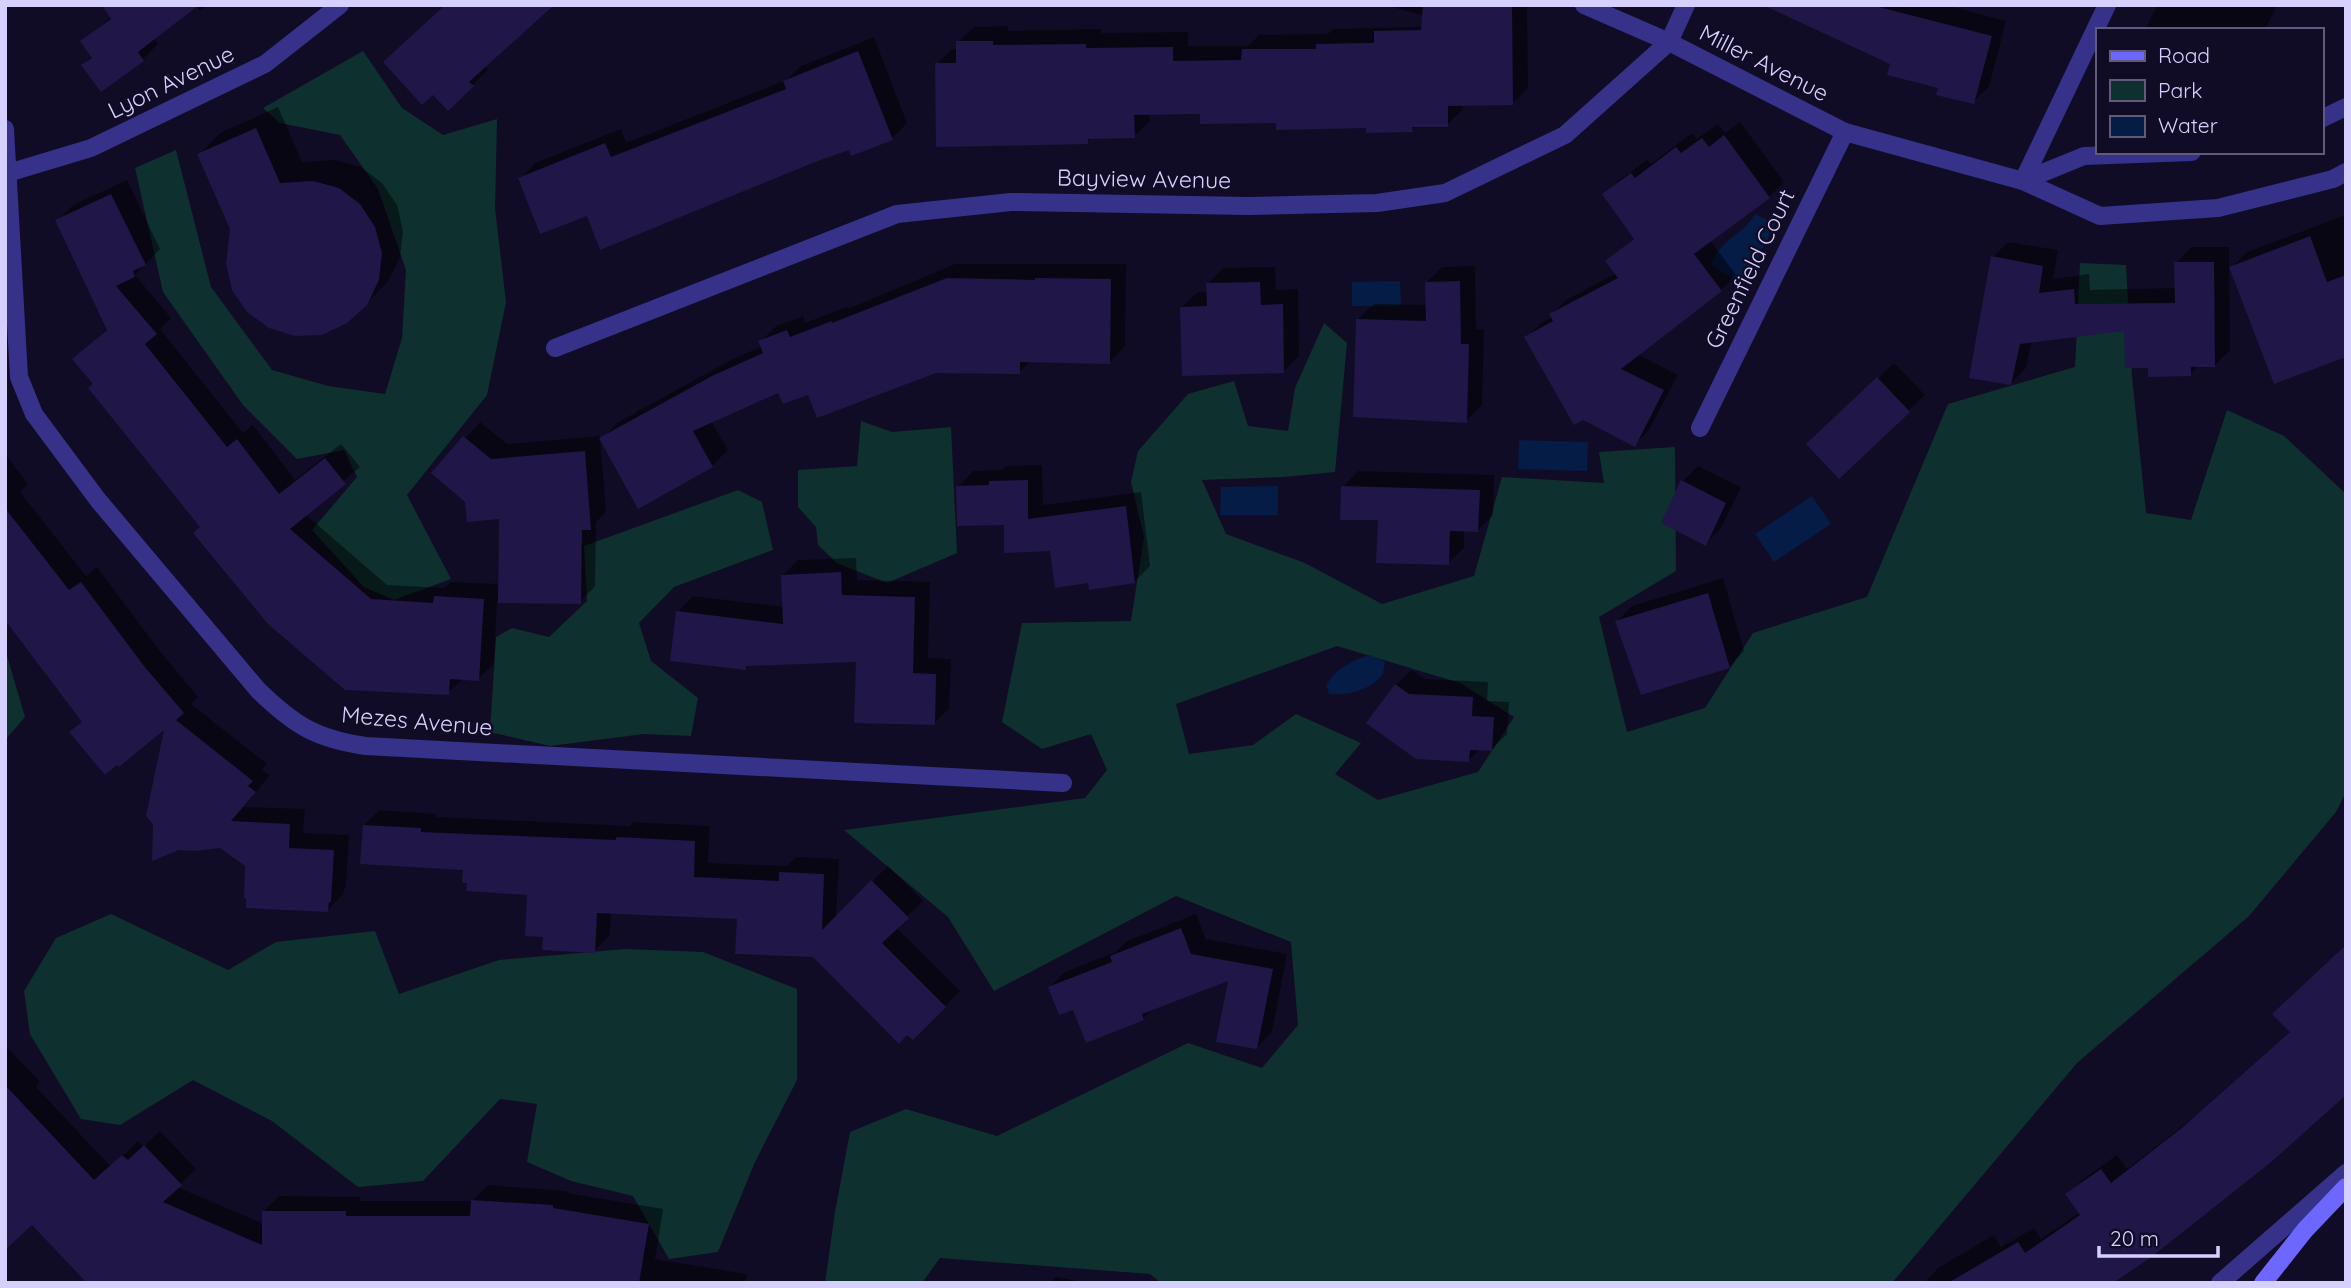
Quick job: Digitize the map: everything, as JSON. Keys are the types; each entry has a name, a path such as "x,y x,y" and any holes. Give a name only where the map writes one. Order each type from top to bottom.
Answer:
{"street":[{"name":"Lyon Avenue","path":"8,173 91,148 265,64 340,5"},
{"name":"Miller Avenue","path":"1584,5 1669,42 1845,132 2023,181 2100,216 2218,208 2333,179 2346,172"},
{"name":"Bayview Avenue","path":"555,348 897,214 1011,202 1249,206 1377,202 1445,192 1565,135 1669,42 1686,5"},
{"path":"2023,181 2107,5"},
{"path":"2323,118 2346,107"},
{"name":"Mezes Avenue","path":"5,129 19,377 34,414 98,500 258,691 282,713 310,732 337,742 366,746 1063,783"},
{"name":"Greenfield Court","path":"1700,428 1845,132"},
{"path":"2023,181 2084,156 2138,154"},
{"path":"2220,1283 2346,1173"},
{"path":"2263,1283 2305,1230 2346,1187"}],"green space":[{"path":"363,51 402,108 443,135 497,119 495,208 506,302 487,395 407,495 451,579 394,600 364,587 312,530 357,477 344,450 297,459 243,405 163,292 135,168 176,150 211,287 272,370 328,386 385,394 402,338 406,270 378,189 340,135 280,123 263,108"},
{"path":"2080,263 2126,265 2132,376 2146,513 2191,520 2227,410 2284,436 2346,494 2346,792 2336,812 2249,916 2077,1063 1892,1283 1161,1283 1150,1274 940,1258 922,1283 825,1283 850,1132 906,1109 997,1136 1188,1043 1262,1068 1298,1025 1291,942 1176,896 994,991 948,917 844,830 1085,798 1107,770 1091,734 1042,749 1002,722 1022,623 1131,621 1144,537 1131,482 1138,451 1188,394 1234,381 1248,426 1288,431 1295,388 1324,323 1347,343 1335,472 1202,480 1226,534 1305,563 1382,604 1474,576 1502,477 1604,483 1599,452 1675,447 1676,571 1599,617 1627,732 1705,708 1753,633 1867,597 1948,404 2075,367","holes":["1337,646 1460,683 1514,717 1478,772 1378,800 1335,774 1361,743 1296,714 1253,745 1189,754 1176,704"]},
{"path":"861,421 892,432 951,427 957,553 887,583 837,563 818,545 816,527 798,507 798,470 857,466"},
{"path":"738,490 762,502 773,550 674,587 639,623 651,661 698,698 691,736 644,734 550,746 490,732 496,637 512,628 549,637 587,601 584,546"},
{"path":"5,649 25,717 5,740"},
{"path":"111,914 228,970 276,942 375,931 399,994 499,960 625,949 703,952 797,989 797,1080 755,1162 718,1252 669,1259 633,1196 571,1181 527,1162 537,1104 500,1099 423,1181 358,1187 272,1121 193,1080 120,1125 81,1119 30,1034 24,991 56,938"}],"water":[{"path":"1755,214 1775,224 1744,287 1711,264 1721,248"},
{"path":"1400,281 1401,306 1352,306 1352,282"},
{"path":"1519,440 1588,442 1587,471 1518,469"},
{"path":"1278,486 1278,515 1220,515 1221,487"},
{"path":"1812,496 1831,524 1774,562 1755,534"},
{"path":"1370,655 1385,662 1379,679 1359,691 1329,694 1326,685 1335,674"}],"building":[{"path":"102,5 199,5 138,52 144,61 101,92 81,65 92,58 80,41 111,19"},
{"path":"445,5 554,5 469,82 474,86 448,111 433,95 422,105 383,62"},
{"path":"1423,5 1512,5 1513,105 1448,106 1448,127 1412,127 1413,132 1366,133 1366,128 1276,130 1276,123 1200,124 1200,114 1134,115 1135,138 1088,139 1088,144 936,147 935,63 956,63 956,41 993,41 993,45 1086,44 1086,48 1173,47 1173,61 1241,60 1242,49 1316,49 1316,44 1374,43 1374,31 1421,30"},
{"path":"1763,5 1871,5 1992,36 1974,104 1936,95 1938,88 1887,75 1890,64"},
{"path":"858,51 893,140 851,156 849,150 815,162 600,250 587,216 540,234 518,178 605,143 611,157 786,89 783,81"},
{"path":"256,128 280,183 313,181 339,188 360,204 375,227 382,253 379,280 367,305 347,323 322,335 295,336 269,328 247,312 232,290 226,264 230,229 197,154"},
{"path":"1724,135 1770,198 1694,254 1722,291 1621,369 1664,390 1635,447 1583,420 1574,425 1524,337 1553,321 1549,314 1618,278 1605,261 1634,239 1602,194 1631,173 1635,178 1676,147 1681,153 1702,138 1709,147"},
{"path":"111,194 146,265 133,271 135,277 116,286 157,334 145,344 227,447 237,439 279,494 325,458 346,484 290,529 371,599 433,603 434,596 484,599 479,681 450,679 449,695 345,690 268,624 193,533 200,527 88,388 93,384 72,359 107,330 55,220"},
{"path":"2310,236 2327,282 2346,275 2346,357 2274,384 2229,267"},
{"path":"1991,256 2043,266 2039,293 2074,289 2075,304 2175,303 2174,262 2214,262 2215,367 2191,367 2191,376 2148,377 2148,368 2125,368 2124,331 2020,344 2011,385 1969,378"},
{"path":"947,278 1111,279 1110,364 1020,362 1020,374 936,373 817,418 808,395 783,404 778,393 693,431 713,467 638,509 599,438 712,376 763,353 758,341 787,330 790,337 832,323"},
{"path":"1460,281 1461,344 1469,344 1467,423 1353,417 1356,319 1426,321 1425,282"},
{"path":"1260,282 1261,305 1283,304 1284,373 1182,376 1180,307 1207,306 1206,283"},
{"path":"1877,377 1910,412 1839,479 1806,444"},
{"path":"463,436 491,459 585,451 591,530 582,530 581,604 498,603 499,519 467,522 465,502 431,473"},
{"path":"1028,480 1028,519 1126,506 1135,583 1089,590 1088,583 1055,588 1050,551 1004,553 1004,525 957,526 956,486 989,485 989,481"},
{"path":"1681,480 1726,503 1706,546 1661,523"},
{"path":"1341,486 1480,490 1478,532 1450,531 1449,565 1376,563 1378,520 1340,520"},
{"path":"5,508 69,590 81,582 144,666 184,713 176,720 253,781 248,786 256,792 231,821 290,824 289,848 334,850 328,912 246,908 245,866 220,848 179,850 152,861 153,824 146,816 164,730 119,767 117,765 105,775 69,732 82,722 5,620"},
{"path":"841,572 842,595 915,597 913,673 936,674 935,725 854,723 856,662 746,666 746,670 670,661 676,611 783,624 781,575"},
{"path":"1708,593 1730,668 1641,695 1615,621"},
{"path":"1395,684 1409,694 1473,697 1472,716 1494,717 1492,751 1470,750 1469,762 1416,759 1366,723"},
{"path":"363,825 421,828 421,832 695,841 694,877 779,881 779,872 824,874 822,930 871,880 909,918 882,943 946,1007 913,1040 907,1035 899,1044 813,957 735,954 737,919 597,913 595,953 542,950 543,937 525,936 527,895 466,891 467,883 462,883 463,870 360,864"},
{"path":"1181,928 1191,954 1273,969 1257,1049 1216,1042 1228,981 1142,1014 1144,1020 1086,1043 1073,1010 1059,1015 1048,987 1112,962 1110,956"},
{"path":"2346,945 2346,1095 2270,1163 2150,1258 2113,1283 1948,1283 2018,1242 2025,1253 2080,1215 2065,1194 2101,1169 2111,1183 2183,1127 2290,1032 2272,1014"},
{"path":"5,1085 94,1180 122,1155 128,1160 144,1145 182,1185 163,1202 262,1245 262,1211 346,1211 346,1216 470,1216 471,1200 553,1205 553,1208 649,1224 639,1283 87,1283 32,1225 5,1250"}]}
